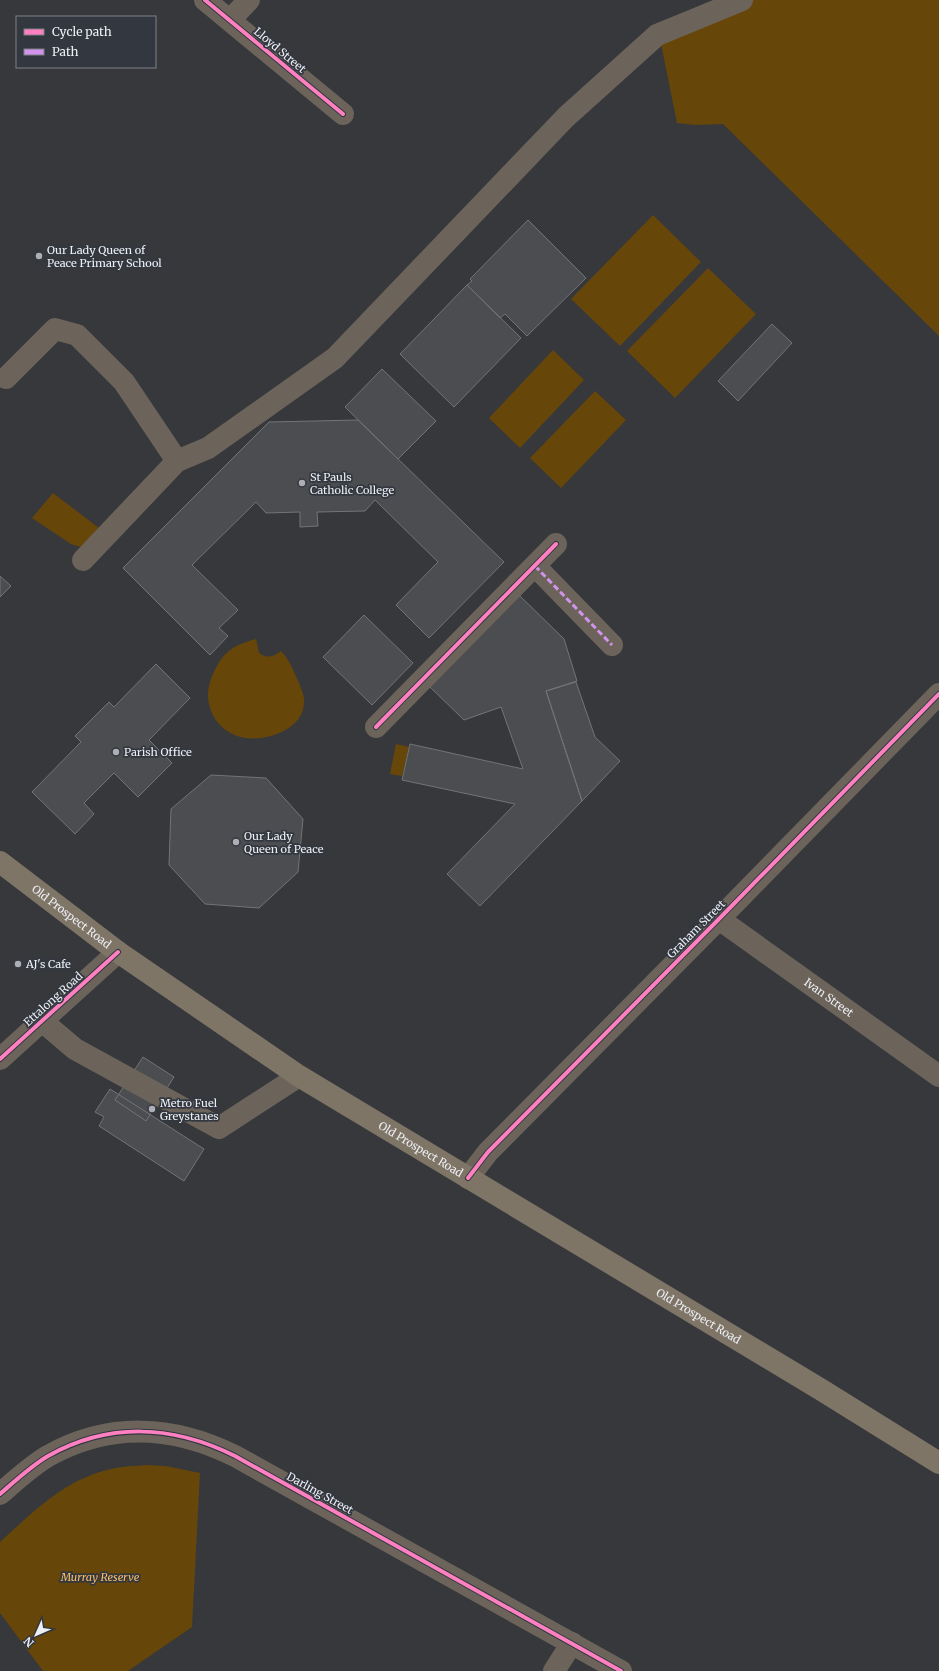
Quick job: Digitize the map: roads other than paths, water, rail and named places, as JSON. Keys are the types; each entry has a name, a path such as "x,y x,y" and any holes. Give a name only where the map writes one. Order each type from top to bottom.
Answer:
{"main road":[{"name":"Old Prospect Road","path":"0,862 118,952 299,1076 820,1389 939,1463"}],"street":[{"name":"Lloyd Street","path":"205,0 344,114"},
{"path":"230,20 248,0"},
{"path":"83,560 177,461 208,448 335,358 566,117 657,35 742,0"},
{"path":"6,378 55,329 77,335 124,382 177,461"},
{"path":"376,727 556,544"},
{"path":"535,566 612,645"},
{"name":"Graham Street","path":"468,1178 488,1152 939,694"},
{"name":"Ivan Street","path":"719,919 939,1076"},
{"name":"Ettalong Road","path":"0,1059 118,952"},
{"path":"42,1021 75,1049 219,1128 299,1076"},
{"name":"Darling Street","path":"0,1494 47,1457 86,1439 107,1434 147,1431 191,1438 213,1445 235,1456 621,1671"},
{"path":"554,1671 572,1643"}],"place":[{"name":"Our Lady Queen of Peace Primary School","path":"39,256"},
{"name":"St Pauls Catholic College","path":"302,483"},
{"name":"Parish Office","path":"116,752"},
{"name":"Our Lady Queen of Peace","path":"236,842"},
{"name":"AJ's Cafe","path":"18,964"},
{"name":"Metro Fuel Greystanes","path":"152,1109"}],"park label":[{"name":"Murray Reserve","path":"100,1577"}]}
